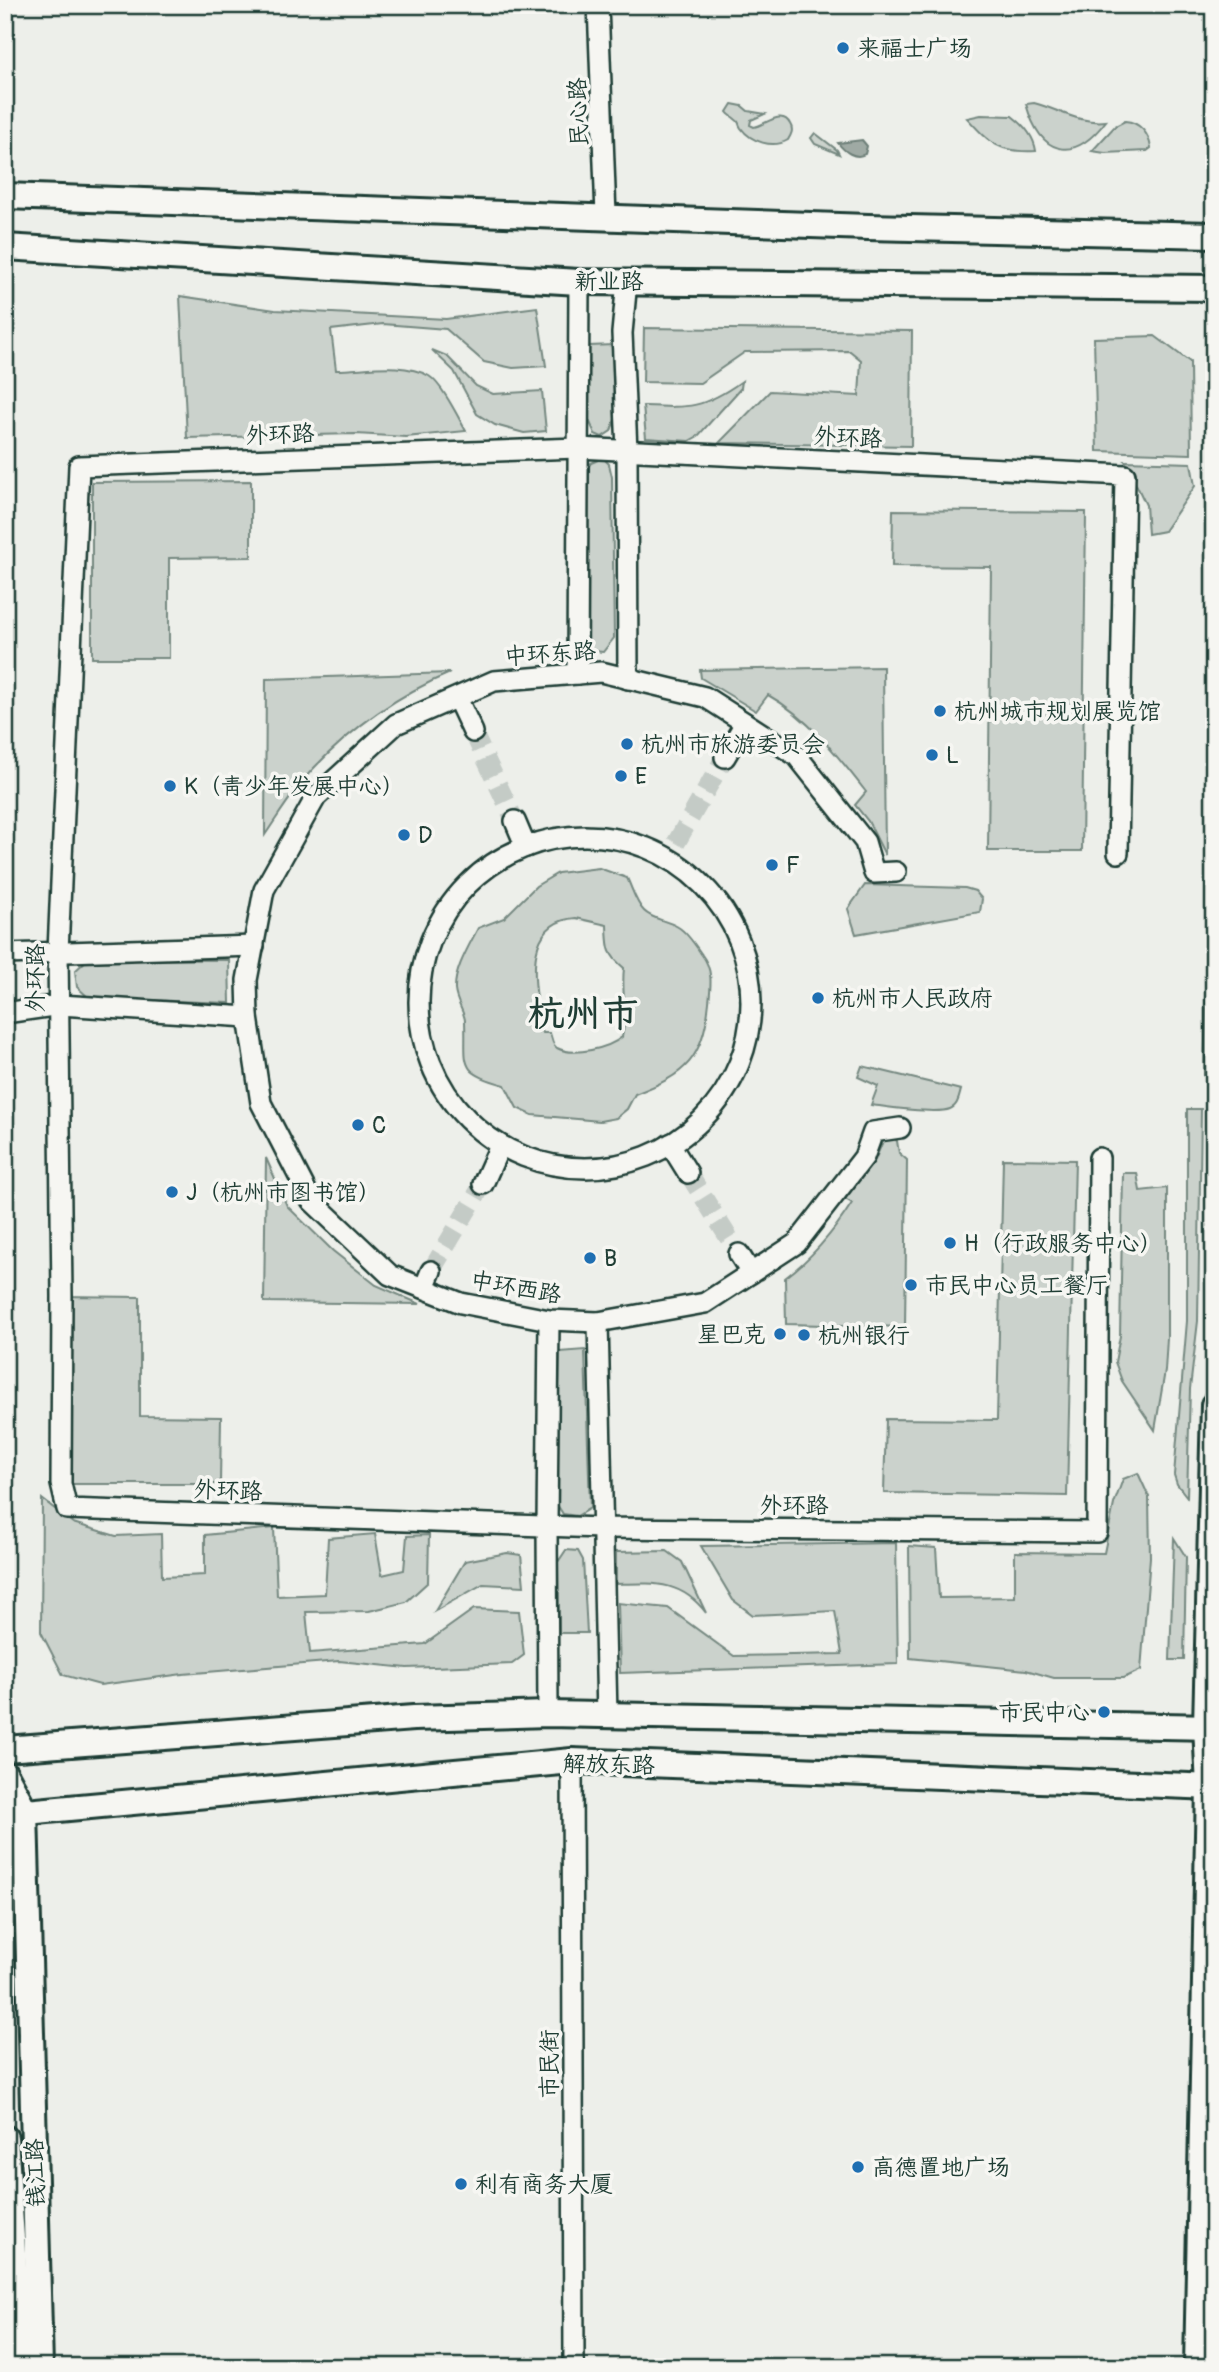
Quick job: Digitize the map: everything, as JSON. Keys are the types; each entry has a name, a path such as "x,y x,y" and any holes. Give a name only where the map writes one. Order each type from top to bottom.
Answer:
{"main road":[{"path":"5,196 868,227 1214,235"},
{"name":"新业路","path":"5,247 579,282 1214,288"},
{"path":"1197,2367 1211,1787 1214,1405"},
{"path":"5,1749 400,1719 548,1714 1210,1726"},
{"name":"解放东路","path":"15,1813 572,1761 1211,1787"},
{"name":"钱江路","path":"5,1774 15,1813 40,2367"},
{"path":"5,2138 21,2367"}],"street":[{"name":"民心路","path":"598,5 606,216"},
{"path":"627,281 622,333 627,452 628,678"},
{"path":"577,674 579,282"},
{"name":"外环路","path":"1099,1158 1097,1532 601,1528 67,1509 61,1484 58,952 79,466 578,449 1125,475 1118,853"},
{"name":"中环东路","path":"247,980 264,890 316,797 396,724 494,681 601,672 705,698 797,756 865,842 874,873 896,872"},
{"path":"457,698 473,732"},
{"path":"725,757 745,723"},
{"path":"514,821 527,847"},
{"path":"595,834 671,850 730,917 749,968 751,1023 735,1075 703,1119 659,1152 606,1167 552,1166 500,1146 457,1110 428,1063 417,1009 424,953 449,903 489,864 527,847 540,841 595,834"},
{"path":"5,954 254,946"},
{"name":"中环西路","path":"247,980 248,1017 261,1104 311,1200 390,1275 428,1280 461,1303 549,1320 598,1322 705,1303 797,1243 864,1157 873,1132 900,1128"},
{"path":"5,1013 60,1005 248,1017"},
{"path":"670,1144 688,1173"},
{"path":"483,1184 500,1146"},
{"path":"739,1254 751,1273"},
{"path":"548,1714 549,1320"},
{"path":"598,1322 607,1716"},
{"name":"市民街","path":"572,1761 574,2367"}],"shaded area":[{"path":"1034,103 1078,118 1106,121 1082,144 1059,148 1049,144 1040,135 1032,121 1026,104"},
{"path":"732,104 765,114 751,120 750,125 754,127 778,118 787,119 792,128 788,140 769,144 750,137 727,112"},
{"path":"981,115 1012,116 1028,131 1036,151 1013,150 997,145 967,118"},
{"path":"1125,121 1143,130 1151,148 1147,151 1092,151 1115,126"},
{"path":"815,133 839,154 815,144 811,138"},
{"path":"862,140 867,146 865,154 861,156 850,154 838,143"},
{"path":"180,296 275,310 446,319 537,307 546,366 513,368 484,362 446,329 383,324 331,330 336,370 383,367 418,371 429,376 444,393 466,431 406,437 356,434 187,438"},
{"path":"644,328 912,331 911,446 719,443 770,391 859,396 861,360 850,351 745,352 700,383 643,382"},
{"path":"1155,336 1190,362 1191,454 1097,451 1094,338"},
{"path":"613,345 615,419 611,431 602,437 595,434 589,420 589,346"},
{"path":"432,350 447,356 476,386 493,394 542,391 546,431 524,433 495,425 477,414 454,371"},
{"path":"742,381 741,388 698,436 689,441 646,438 643,406 695,405 717,397"},
{"path":"603,458 609,464 612,477 614,638 603,652 593,651 585,638 586,470 591,463"},
{"path":"1125,461 1191,463 1195,486 1164,531 1148,534 1146,505"},
{"path":"251,481 251,557 169,558 169,658 92,658 92,482"},
{"path":"893,510 1086,512 1082,851 988,851 991,567 892,566"},
{"path":"883,667 885,855 868,821 855,805 866,792 809,726 768,695 756,711 701,678 700,670"},
{"path":"450,673 394,702 343,740 306,776 265,835 266,679"},
{"path":"599,868 627,878 644,911 685,932 706,960 710,972 706,1021 697,1051 680,1071 635,1094 627,1109 616,1118 600,1121 532,1115 517,1108 505,1085 478,1076 467,1064 465,1018 455,990 459,966 478,928 504,918 536,886 558,873","holes":["576,918 607,925 609,949 624,968 622,1037 609,1045 591,1050 564,1051 553,1043 550,1033 543,1033 541,1027 528,1021 526,1015 537,998 535,972 538,946 551,927 561,921"]},
{"path":"865,885 965,888 975,891 982,899 980,912 856,934 848,909"},
{"path":"1208,932 1214,932 1214,1082 1213,1077 1204,1076"},
{"path":"88,959 229,960 230,1003 89,998 77,987 75,971"},
{"path":"862,1066 961,1090 959,1098 953,1108 943,1111 871,1105 878,1086 858,1077"},
{"path":"1187,1109 1201,1109 1198,1321 1190,1389 1187,1497 1174,1475 1187,1321"},
{"path":"893,1137 897,1141 899,1153 907,1160 905,1327 786,1324 785,1278 805,1262 830,1234 852,1203 845,1199 875,1160 883,1141"},
{"path":"266,1158 287,1206 333,1251 376,1285 420,1304 264,1302"},
{"path":"1003,1159 1075,1160 1067,1496 884,1493 886,1419 997,1420"},
{"path":"1123,1173 1137,1173 1140,1191 1167,1188 1167,1338 1165,1371 1155,1430 1122,1381 1115,1362 1120,1336"},
{"path":"62,1296 140,1297 140,1416 221,1417 220,1484 61,1484"},
{"path":"585,1350 590,1508 577,1516 563,1514 556,1503 560,1352"},
{"path":"1138,1473 1149,1497 1150,1557 1141,1670 1124,1678 1054,1678 1026,1670 910,1658 909,1546 936,1548 939,1598 1015,1597 1015,1552 1104,1553 1114,1504 1123,1479"},
{"path":"42,1499 73,1523 116,1536 161,1534 162,1577 205,1575 205,1535 274,1528 277,1596 325,1594 328,1538 375,1534 382,1575 404,1570 407,1536 429,1535 428,1582 406,1602 369,1611 306,1612 310,1653 425,1644 474,1609 519,1611 524,1655 512,1664 407,1668 339,1661 183,1674 100,1685 63,1675 41,1632"},
{"path":"1174,1538 1186,1557 1184,1660 1170,1660"},
{"path":"896,1543 898,1664 620,1673 618,1603 668,1608 734,1656 842,1654 835,1611 753,1615 733,1600 701,1546"},
{"path":"566,1550 578,1551 583,1560 587,1633 559,1633 558,1562"},
{"path":"667,1551 682,1562 706,1613 697,1602 677,1589 643,1583 616,1584 616,1552"},
{"path":"507,1553 521,1555 524,1586 483,1584 435,1611 465,1561"}],"tunnel":[{"path":"473,732 515,821"},
{"path":"676,843 725,757"},
{"path":"688,1173 739,1254"},
{"path":"431,1271 483,1184"}],"place":[{"name":"来福士广场","path":"843,48"},
{"name":"杭州城市规划展览馆","path":"940,711"},
{"name":"杭州市旅游委员会","path":"627,744"},
{"name":"L","path":"932,755"},
{"name":"E","path":"621,776"},
{"name":"K（青少年发展中心）","path":"170,786"},
{"name":"D","path":"404,835"},
{"name":"F","path":"772,865"},
{"name":"杭州市人民政府","path":"818,998"},
{"name":"C","path":"358,1125"},
{"name":"J（杭州市图书馆）","path":"172,1192"},
{"name":"H（行政服务中心）","path":"950,1243"},
{"name":"B","path":"590,1258"},
{"name":"市民中心员工餐厅","path":"911,1285"},
{"name":"星巴克","path":"780,1334"},
{"name":"杭州银行","path":"804,1335"},
{"name":"市民中心","path":"1104,1712"},
{"name":"高德置地广场","path":"858,2167"},
{"name":"利有商务大厦","path":"461,2184"}],"district":[{"name":"杭州市","path":"583,1013"}]}
